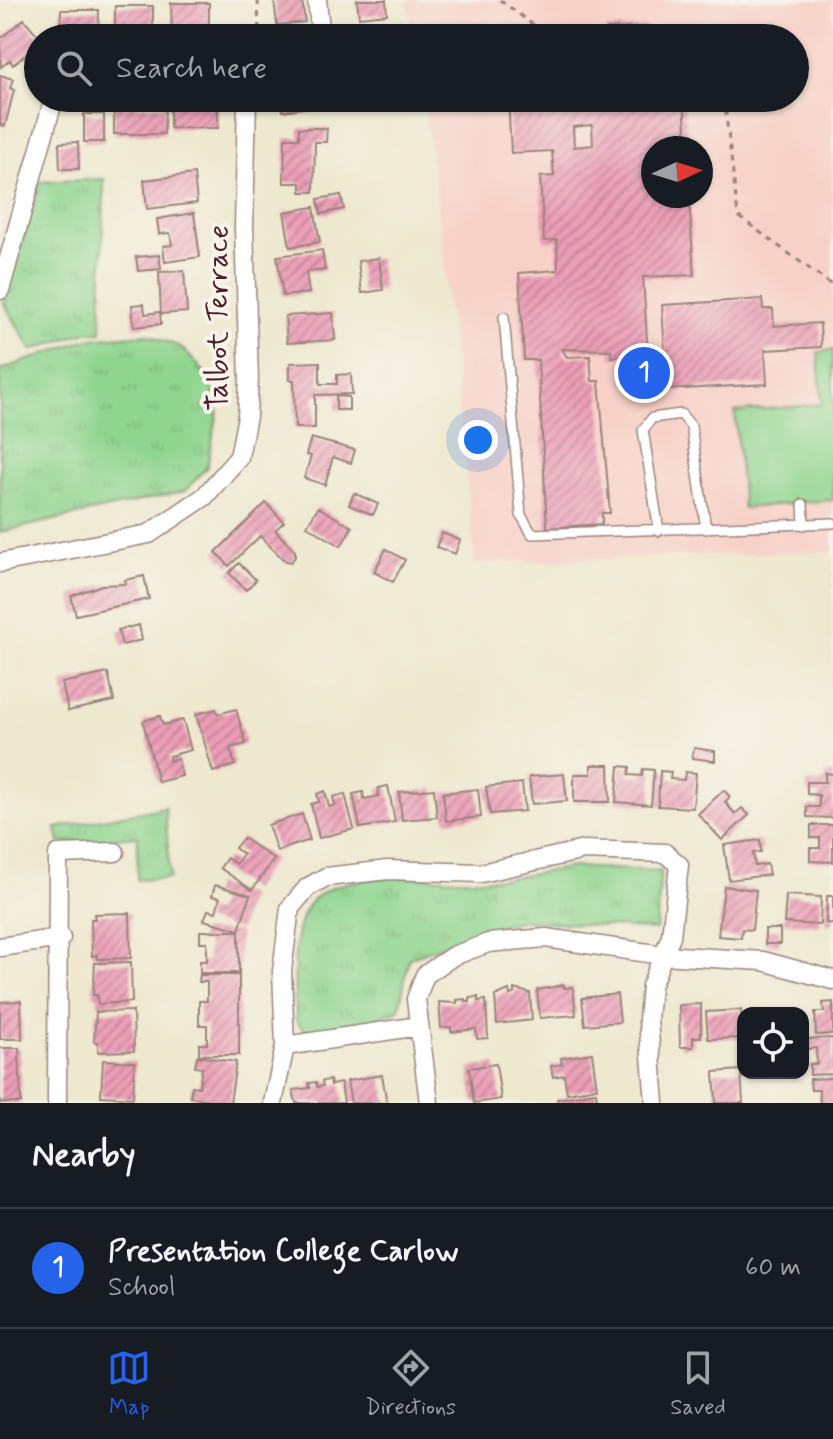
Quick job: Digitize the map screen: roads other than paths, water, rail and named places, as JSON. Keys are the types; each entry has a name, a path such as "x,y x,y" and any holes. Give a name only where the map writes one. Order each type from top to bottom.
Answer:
{"street":[{"path":"316,24 317,0"},
{"path":"0,290 50,112"},
{"name":"Talbot Terrace","path":"0,563 149,534 204,497 239,457 247,416 249,379 244,227 247,112"},
{"path":"273,1103 285,1046 282,971 290,908 308,887 326,877 388,870 481,873 584,850 665,853 675,858 679,874 676,912 651,986 648,1020 655,1103"},
{"path":"57,1103 61,938 58,854 115,852"},
{"path":"0,947 61,938"},
{"path":"429,1103 416,999 425,975 453,956 488,943 546,938 662,955 763,961 833,980"},
{"path":"285,1046 419,1026"}],"lane":[{"path":"504,317 524,525 532,534 547,536 833,523"},
{"path":"659,531 643,430 652,418 681,414 691,426 706,529"},
{"path":"803,504 804,525"}],"place":[{"name":"Presentation College Carlow","path":"644,373"}]}
